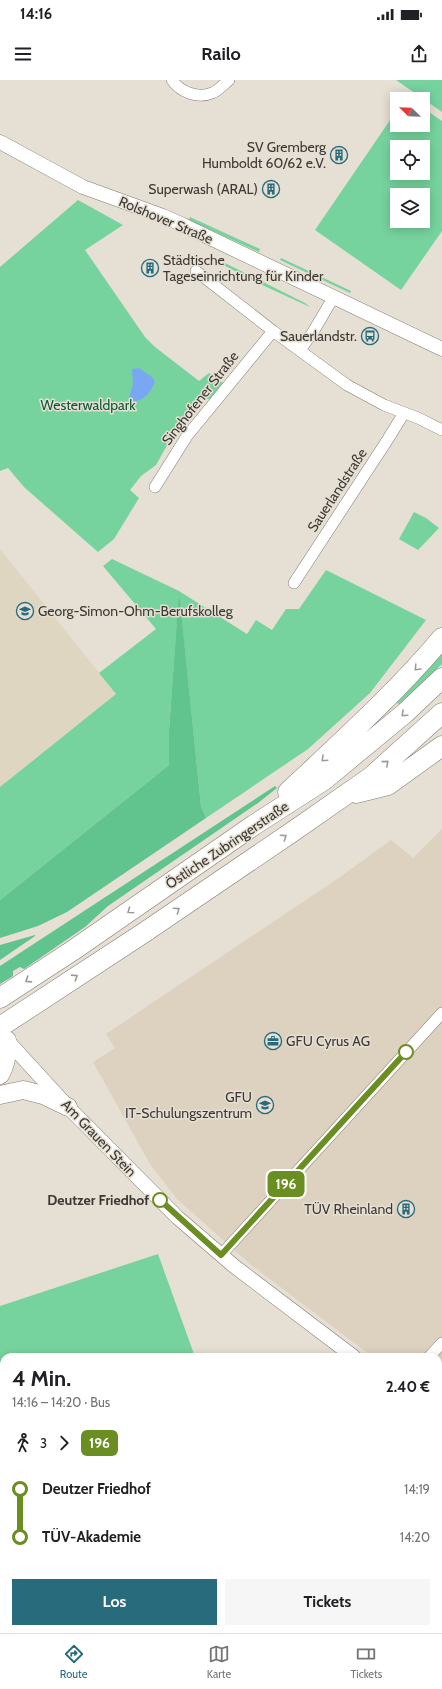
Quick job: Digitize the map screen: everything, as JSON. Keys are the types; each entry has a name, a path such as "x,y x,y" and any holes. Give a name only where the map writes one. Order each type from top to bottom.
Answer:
{"highway":[{"path":"254,825 370,716 419,666 442,638"},
{"name":"Östliche Zubringerstraße","path":"0,998 72,951 254,825 324,780 354,757 405,713 442,678"},
{"name":"Östliche Zubringerstraße","path":"2,1033 144,932 344,796 371,776 442,713"},
{"path":"344,796 388,785 442,746"},
{"path":"0,1074 4,1068 7,1057 2,1033"},
{"path":"0,1095 23,1090 42,1094 68,1107"}],"street":[{"path":"172,80 175,84 188,93 202,96 212,93 229,80"},
{"name":"Rolshover Straße","path":"0,142 83,187 163,216 442,350"},
{"path":"196,271 273,331 347,385 384,405 442,430"},
{"path":"300,350 313,332 333,298"},
{"name":"Singhofener Straße","path":"155,487 187,436 273,331"},
{"name":"Sauerlandstraße","path":"294,583 404,413"},
{"path":"221,1255 442,1013"},
{"name":"Am Grauen Stein","path":"2,1033 68,1107 176,1217 221,1255 349,1353"},
{"path":"433,1353 442,1343"}],"shaded area":[{"name":"Georg-Simon-Ohm-Berufskolleg","path":"0,549 116,694 0,787"},
{"name":"TÜV Rheinland","path":"442,829 442,1353 368,1353 250,1264 177,1199 150,1164 93,1062 115,1048 106,1034 340,877 391,840 413,858"}],"green space":[{"path":"396,80 442,80 442,112 430,104 430,92 413,92"},
{"path":"430,113 442,121 442,231 401,290 315,230 390,120 390,132 430,132"},
{"name":"Westerwaldpark","path":"78,200 123,225 85,250 145,337 155,347 199,381 209,373 223,383 210,399 198,398 175,431 156,465 141,476 130,490 139,498 114,539 98,552 24,487 8,468 0,471 0,267"},
{"path":"190,217 260,249 259,252 189,220"},
{"path":"211,256 305,303 310,307 260,284 210,258"},
{"path":"281,258 351,291 350,293 280,260"},
{"path":"414,512 426,518 439,528 418,550 399,539"},
{"path":"112,559 179,591 247,634 256,620 272,630 286,609 299,609 326,570 426,620 370,693 308,749 206,818 201,806 179,594 169,730 169,765 0,900 0,787 116,694 99,673 156,629 103,566"},
{"path":"179,591 201,806 206,818 67,912 38,926 0,938 0,900 169,765 169,730"},
{"path":"442,652 442,664 399,704 397,703"},
{"path":"275,786 277,788 258,803 108,906 85,927 24,969 20,967 13,971 13,976 0,984 0,966"},
{"path":"35,936 0,960 0,945"},
{"path":"158,1254 194,1353 0,1353 0,1306"}],"water":[{"path":"139,368 153,378 155,382 146,396 139,400 130,401 129,398 133,384 132,369"}],"bus line":[{"name":"196","path":"160,1200 176,1217 221,1255 406,1052"}],"place":[{"name":"SV Gremberg Humboldt 60/62 e.V.","path":"339,155"},
{"name":"Superwash (ARAL)","path":"271,189"},
{"name":"Städtische Tageseinrichtung für Kinder","path":"150,268"},
{"name":"Sauerlandstr.","path":"370,336"},
{"name":"Georg-Simon-Ohm-Berufskolleg","path":"25,611"},
{"name":"GFU Cyrus AG","path":"273,1041"},
{"name":"GFU IT-Schulungszentrum","path":"265,1105"},
{"name":"Deutzer Friedhof","path":"160,1200"},
{"name":"TÜV Rheinland","path":"406,1209"}]}
